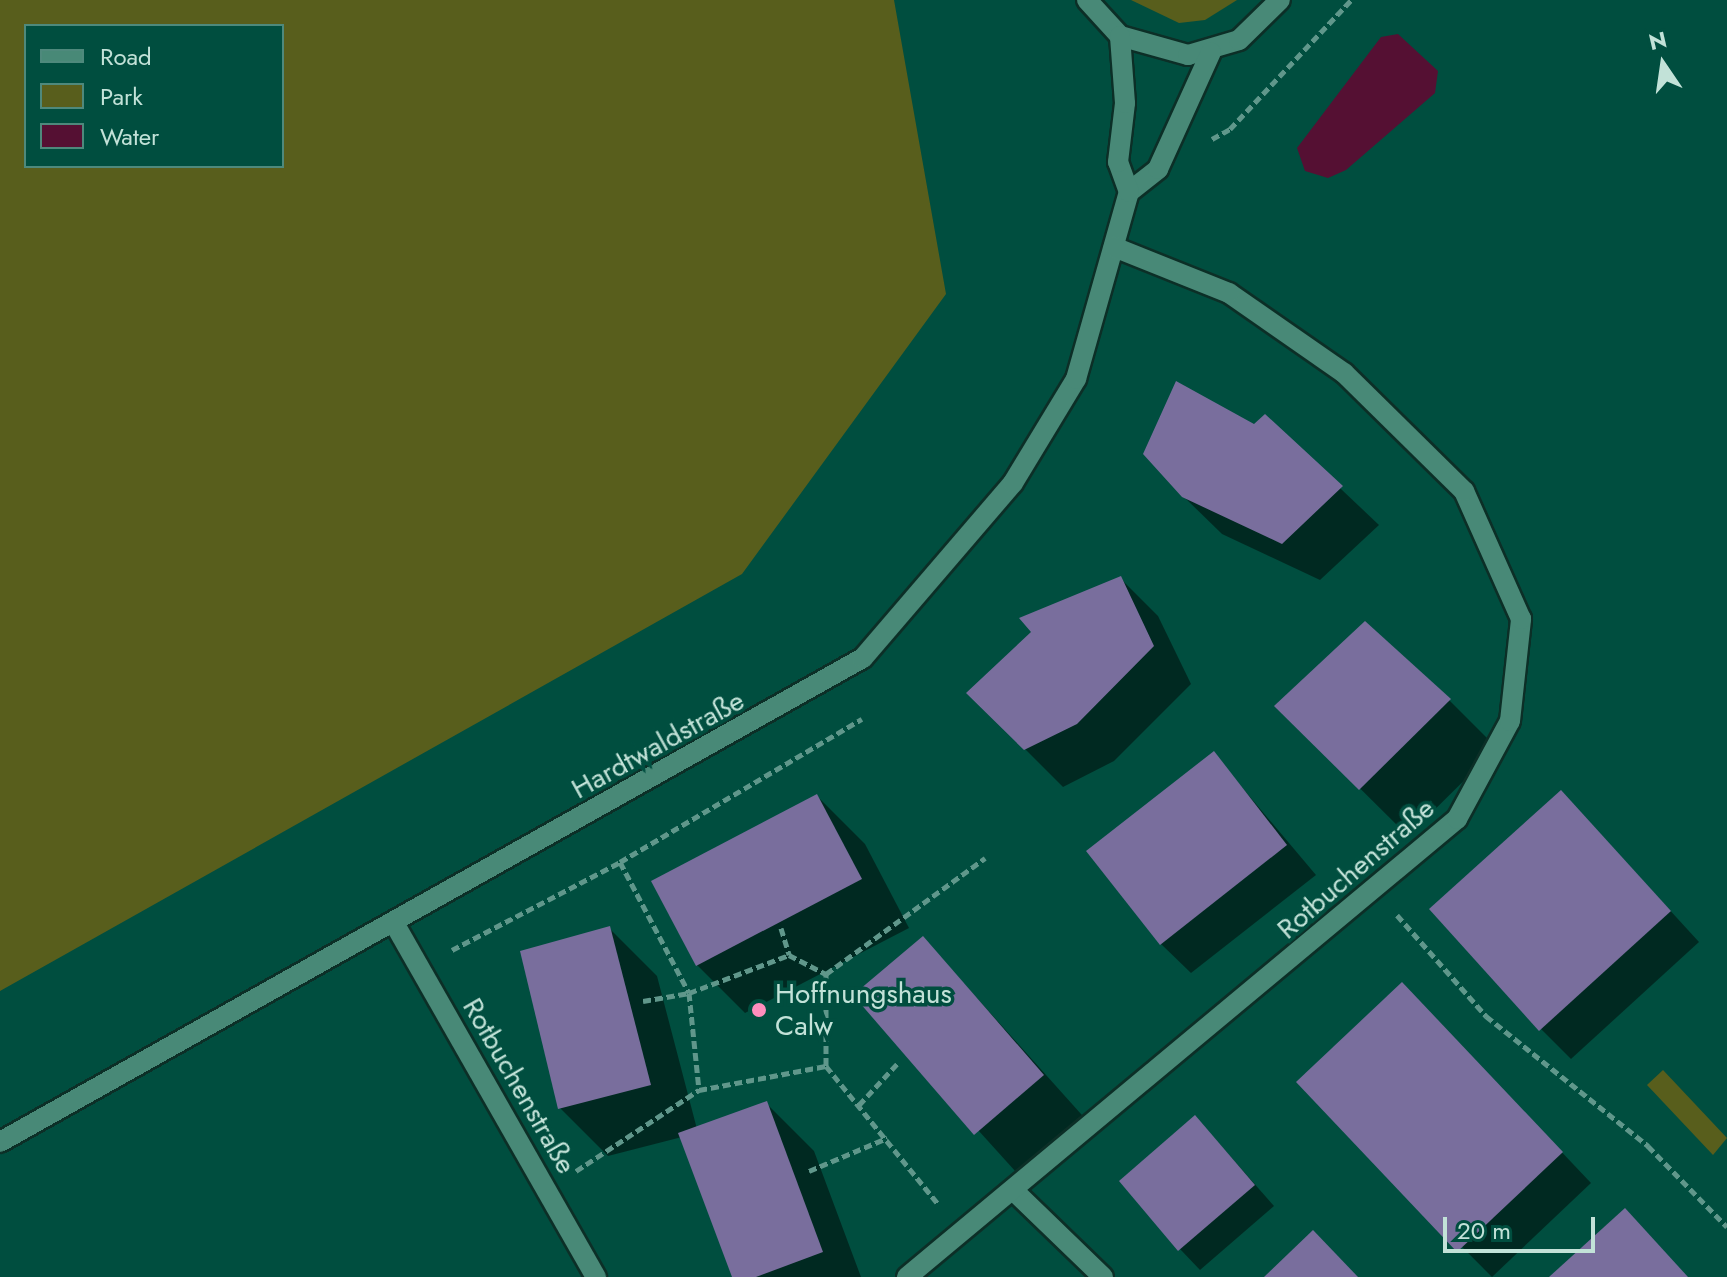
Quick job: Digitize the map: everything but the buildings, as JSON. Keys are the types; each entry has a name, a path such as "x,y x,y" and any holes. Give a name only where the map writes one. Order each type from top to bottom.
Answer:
{"street":[{"path":"1087,0 1120,36 1164,54 1211,52 1263,23 1280,0"},
{"path":"1120,36 1125,103 1118,162 1129,192 1158,169 1211,52"},
{"name":"Hardtwaldstraße","path":"0,1142 863,658 1013,483 1076,379 1129,192"},
{"name":"Rotbuchenstraße","path":"907,1277 1376,890 1457,819 1510,721 1521,619 1464,491 1344,373 1229,293 1114,247"},
{"name":"Rotbuchenstraße","path":"394,923 596,1277"},
{"path":"1013,1190 1103,1277"}],"path":[{"path":"1158,169 1230,129 1351,0"},
{"path":"418,967 620,862 862,719"},
{"path":"826,974 985,858"},
{"path":"620,862 689,993 699,1090"},
{"path":"1376,890 1486,1016 1648,1146 1727,1227"},
{"path":"781,928 789,955 826,974"},
{"path":"643,1001 689,993 789,955"},
{"path":"826,974 826,1066 887,1138 960,1234"},
{"path":"859,1105 897,1064"},
{"path":"547,1190 699,1090 826,1066"},
{"path":"809,1171 887,1138"}],"green space":[{"path":"0,0 894,0 946,294 742,574 0,991"},
{"path":"1131,0 1237,0 1205,20 1179,23"},
{"path":"1663,1070 1727,1138 1713,1155 1647,1085"}],"water":[{"path":"1398,34 1438,71 1435,93 1346,170 1328,178 1305,171 1297,148 1381,37"}],"place":[{"name":"Hoffnungshaus Calw","path":"759,1010"}]}
